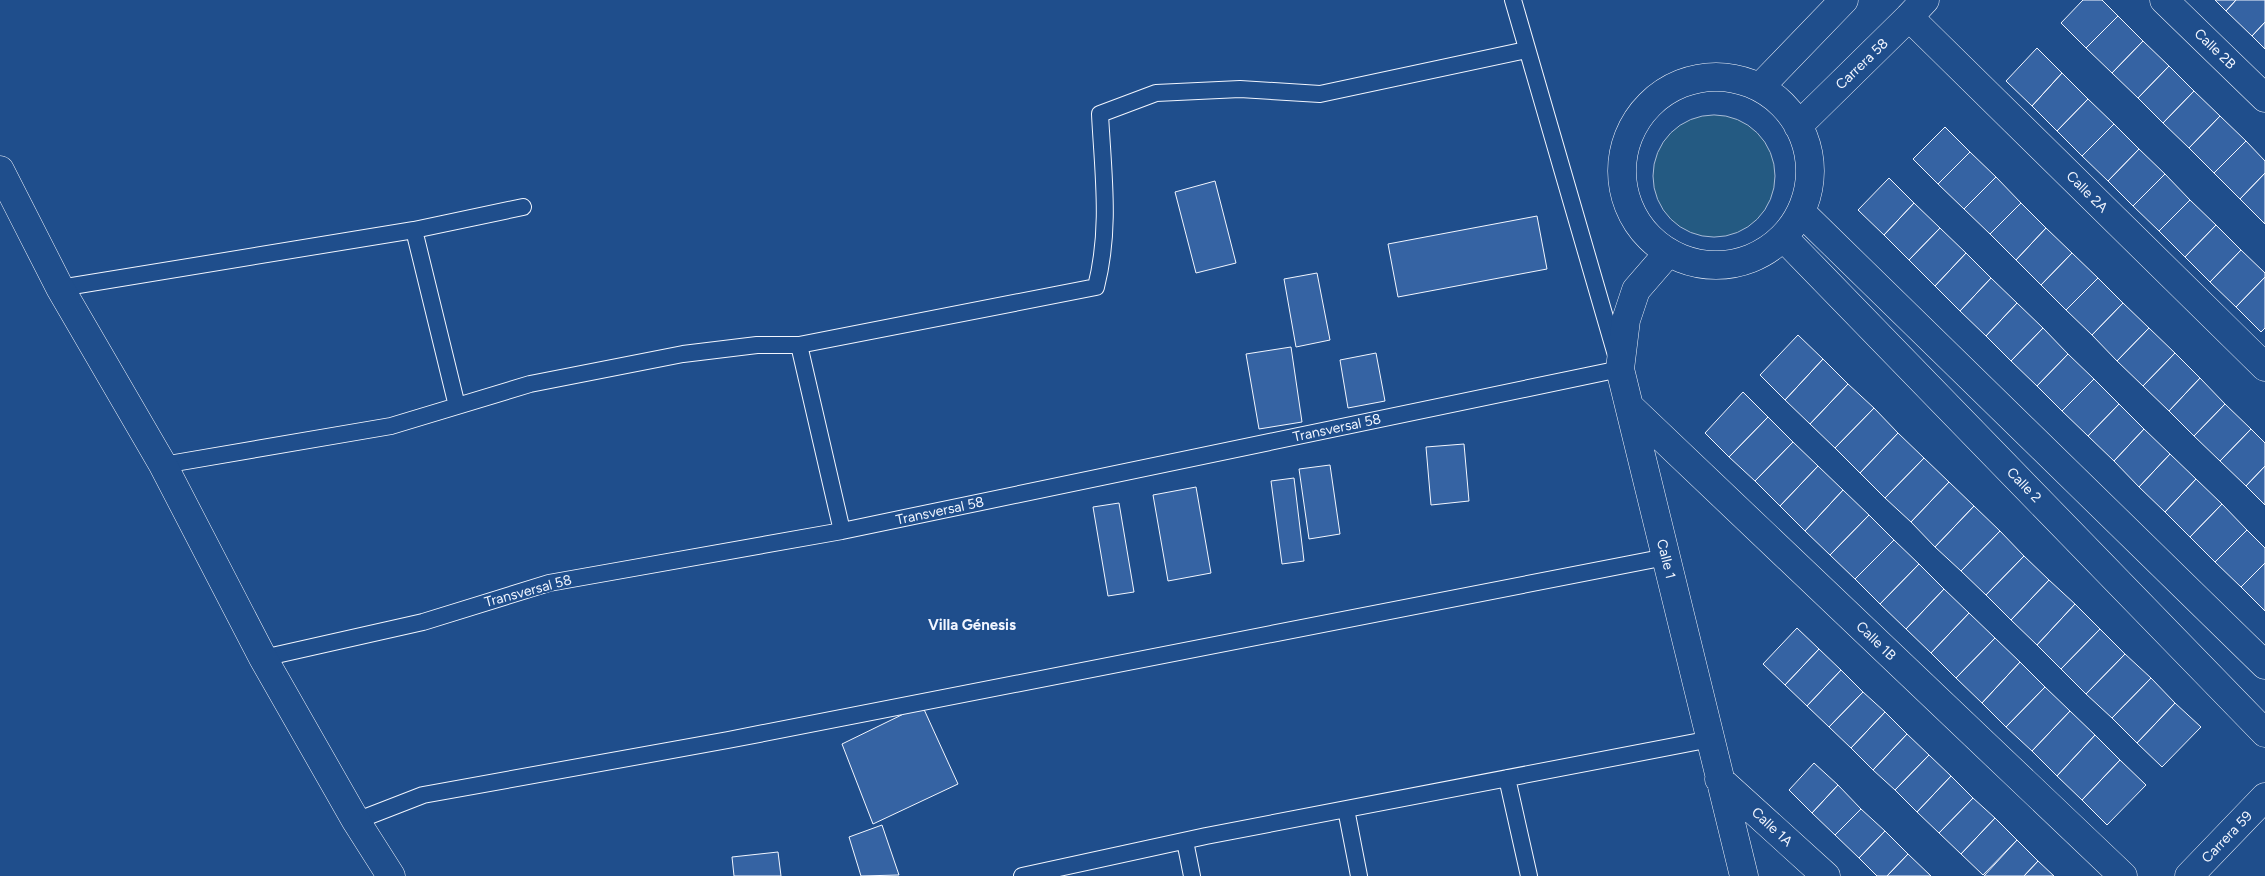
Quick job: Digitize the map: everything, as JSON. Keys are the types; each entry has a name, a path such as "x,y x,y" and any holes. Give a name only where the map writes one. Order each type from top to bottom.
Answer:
{"street":[{"path":"1760,87 1844,0"},
{"name":"Calle 2B","path":"2164,0 2265,98"},
{"name":"Carrera 58","path":"1798,126 1917,9"},
{"name":"Calle 2A","path":"1917,9 2265,367"},
{"path":"1729,77 1760,87 1782,103 1798,126 1808,153 1809,183 1801,212 1783,238 1758,256 1728,266 1697,264 1668,253 1643,232 1627,204 1621,172 1626,139 1642,111 1666,90 1697,78 1729,77"},
{"path":"0,170 60,288 163,466 262,658 356,822 391,876"},
{"path":"1801,212 2265,665"},
{"name":"Calle 2","path":"1783,238 2265,733"},
{"name":"Calle 1","path":"1668,253 1636,290 1626,320 1620,368 1744,876"},
{"name":"Calle 1B","path":"1630,407 2122,876"},
{"name":"Calle 1A","path":"1720,779 1826,876"},
{"name":"Carrera 59","path":"2188,876 2265,797"}],"lane":[{"path":"1513,0 1620,368"},
{"path":"163,466 392,426 530,384 683,354 757,345 799,345 1096,287 1103,258 1106,212 1100,114 1156,93 1240,89 1320,94 1526,50"},
{"path":"60,288 414,230 523,207"},
{"path":"414,230 458,406"},
{"path":"799,345 842,531"},
{"name":"Transversal 58","path":"262,658 423,622 549,583 842,531 1620,368"},
{"path":"356,822 423,795 728,740 1666,558"},
{"path":"1022,876 1185,841 1711,738"},
{"path":"1507,778 1529,876"},
{"path":"1346,809 1359,876"},
{"path":"1185,841 1192,876"}],"shaded area":[{"path":"1714,115 1726,116 1737,120 1748,125 1757,133 1765,142 1770,153 1774,164 1774,188 1770,199 1765,210 1757,219 1748,227 1737,232 1726,236 1714,237 1702,236 1691,232 1680,227 1671,219 1663,210 1658,199 1654,188 1653,176 1654,164 1658,153 1663,142 1671,133 1680,125 1691,120 1702,116"}],"building":[{"path":"2083,0 2102,0 2118,16 2086,48 2061,23"},
{"path":"2215,0 2236,0 2226,11"},
{"path":"2236,0 2265,0 2265,22 2252,36 2226,11"},
{"path":"2118,16 2143,41 2112,73 2086,48"},
{"path":"2265,22 2265,49 2252,36"},
{"path":"2143,41 2169,66 2138,98 2112,73"},
{"path":"2037,48 2062,73 2032,106 2006,81"},
{"path":"2169,66 2194,91 2163,123 2138,98"},
{"path":"2062,73 2088,99 2057,131 2032,106"},
{"path":"2194,91 2220,116 2189,148 2163,123"},
{"path":"2088,99 2114,124 2082,156 2057,131"},
{"path":"2220,116 2246,141 2214,173 2189,148"},
{"path":"2114,124 2139,149 2108,181 2082,156"},
{"path":"1945,127 1970,152 1938,184 1913,159"},
{"path":"2246,141 2265,161 2265,173 2240,199 2214,173"},
{"path":"2139,149 2165,174 2133,206 2108,181"},
{"path":"1970,152 1996,177 1964,209 1938,184"},
{"path":"2265,173 2265,224 2240,199"},
{"path":"2165,174 2190,200 2159,231 2133,206"},
{"path":"1996,177 2021,203 1990,234 1964,209"},
{"path":"1889,178 1914,203 1884,235 1858,210"},
{"path":"1215,181 1236,263 1196,273 1175,192"},
{"path":"2190,200 2216,225 2185,257 2159,231"},
{"path":"1914,203 1940,228 1909,260 1884,235"},
{"path":"2021,203 2046,228 2016,260 1990,234"},
{"path":"1537,216 1547,269 1398,297 1388,244"},
{"path":"2216,225 2241,250 2210,282 2185,257"},
{"path":"1940,228 1966,253 1935,286 1909,260"},
{"path":"2046,228 2072,253 2041,285 2016,260"},
{"path":"2241,250 2265,273 2265,277 2236,307 2210,282"},
{"path":"1966,253 1991,278 1960,311 1935,286"},
{"path":"2072,253 2098,278 2066,310 2041,285"},
{"path":"1317,273 1330,340 1296,347 1284,279"},
{"path":"2265,277 2265,328 2261,332 2236,307"},
{"path":"1991,278 2017,303 1986,336 1960,311"},
{"path":"2098,278 2123,303 2092,335 2066,310"},
{"path":"2017,303 2043,328 2011,361 1986,336"},
{"path":"2123,303 2149,328 2117,361 2092,335"},
{"path":"2043,328 2068,354 2037,386 2011,361"},
{"path":"2149,328 2175,353 2143,386 2117,361"},
{"path":"1798,335 1823,359 1785,400 1760,375"},
{"path":"1291,347 1302,422 1259,429 1246,354"},
{"path":"1376,353 1385,401 1348,408 1340,360"},
{"path":"2175,353 2200,378 2169,411 2143,386"},
{"path":"2068,354 2094,379 2062,411 2037,386"},
{"path":"1823,359 1848,384 1810,424 1785,400"},
{"path":"2200,378 2225,404 2194,436 2169,411"},
{"path":"2094,379 2119,404 2088,436 2062,411"},
{"path":"1848,384 1874,408 1835,448 1810,424"},
{"path":"1743,392 1768,417 1729,457 1705,433"},
{"path":"2119,404 2144,429 2114,461 2088,436"},
{"path":"2225,404 2251,429 2220,461 2194,436"},
{"path":"1874,408 1898,433 1860,473 1835,448"},
{"path":"1768,417 1793,442 1755,481 1729,457"},
{"path":"2144,429 2170,454 2139,487 2114,461"},
{"path":"2251,429 2265,443 2265,466 2246,486 2220,461"},
{"path":"1898,433 1924,458 1885,498 1860,473"},
{"path":"1793,442 1818,466 1780,506 1755,481"},
{"path":"1464,444 1469,501 1431,505 1426,447"},
{"path":"2170,454 2196,479 2165,512 2139,487"},
{"path":"1924,458 1949,482 1911,522 1885,498"},
{"path":"1330,465 1340,534 1309,539 1299,469"},
{"path":"1818,466 1843,490 1805,531 1780,506"},
{"path":"2265,466 2265,505 2246,486"},
{"path":"1294,478 1304,561 1282,564 1271,481"},
{"path":"2196,479 2222,504 2190,537 2165,512"},
{"path":"1949,482 1974,506 1935,547 1911,522"},
{"path":"1196,487 1211,573 1168,581 1153,495"},
{"path":"1843,490 1869,515 1830,555 1805,531"},
{"path":"1119,503 1134,592 1108,596 1093,507"},
{"path":"2222,504 2247,530 2215,562 2190,537"},
{"path":"1974,506 2000,531 1961,571 1935,547"},
{"path":"1869,515 1894,540 1855,579 1830,555"},
{"path":"2247,530 2265,548 2265,563 2241,587 2215,562"},
{"path":"2000,531 2024,556 1986,595 1961,571"},
{"path":"1894,540 1919,564 1880,604 1855,579"},
{"path":"2024,556 2049,580 2011,620 1986,595"},
{"path":"2265,563 2265,611 2241,587"},
{"path":"1919,564 1944,589 1906,629 1880,604"},
{"path":"2049,580 2075,604 2037,645 2011,620"},
{"path":"1944,589 1969,613 1931,653 1906,629"},
{"path":"2075,604 2100,629 2061,669 2037,645"},
{"path":"1969,613 1995,638 1956,678 1931,653"},
{"path":"1797,628 1819,649 1785,685 1763,664"},
{"path":"2100,629 2125,654 2086,694 2061,669"},
{"path":"1995,638 2020,662 1982,703 1956,678"},
{"path":"1819,649 1841,670 1807,706 1785,685"},
{"path":"2125,654 2151,678 2112,718 2086,694"},
{"path":"2020,662 2045,687 2006,727 1982,703"},
{"path":"1841,670 1863,692 1829,727 1807,706"},
{"path":"2151,678 2175,703 2137,743 2112,718"},
{"path":"2045,687 2070,711 2032,751 2006,727"},
{"path":"1863,692 1885,712 1851,748 1829,727"},
{"path":"2175,703 2201,727 2162,767 2137,743"},
{"path":"922,705 958,784 873,824 842,744"},
{"path":"2070,711 2095,735 2057,776 2032,751"},
{"path":"1885,712 1907,734 1873,770 1851,748"},
{"path":"1907,734 1929,755 1895,790 1873,770"},
{"path":"2095,735 2120,760 2082,800 2057,776"},
{"path":"1929,755 1951,776 1917,812 1895,790"},
{"path":"2120,760 2146,785 2107,825 2082,800"},
{"path":"1814,763 1838,785 1812,813 1789,790"},
{"path":"1951,776 1973,798 1939,833 1917,812"},
{"path":"1838,785 1861,809 1835,835 1812,813"},
{"path":"1973,798 1995,818 1961,854 1939,833"},
{"path":"1861,809 1885,831 1859,858 1835,835"},
{"path":"1995,818 2017,840 1983,875 1961,854"},
{"path":"882,825 899,875 861,876 849,837"},
{"path":"1885,831 1908,854 1887,876 1877,876 1859,858"},
{"path":"2017,840 2038,861 2024,876 1984,876"},
{"path":"778,852 781,876 734,876 732,857"},
{"path":"1908,854 1931,876 1887,876"},
{"path":"2038,861 2054,876 2024,876"}],"district":[{"name":"Villa Génesis","path":"972,625"}]}
